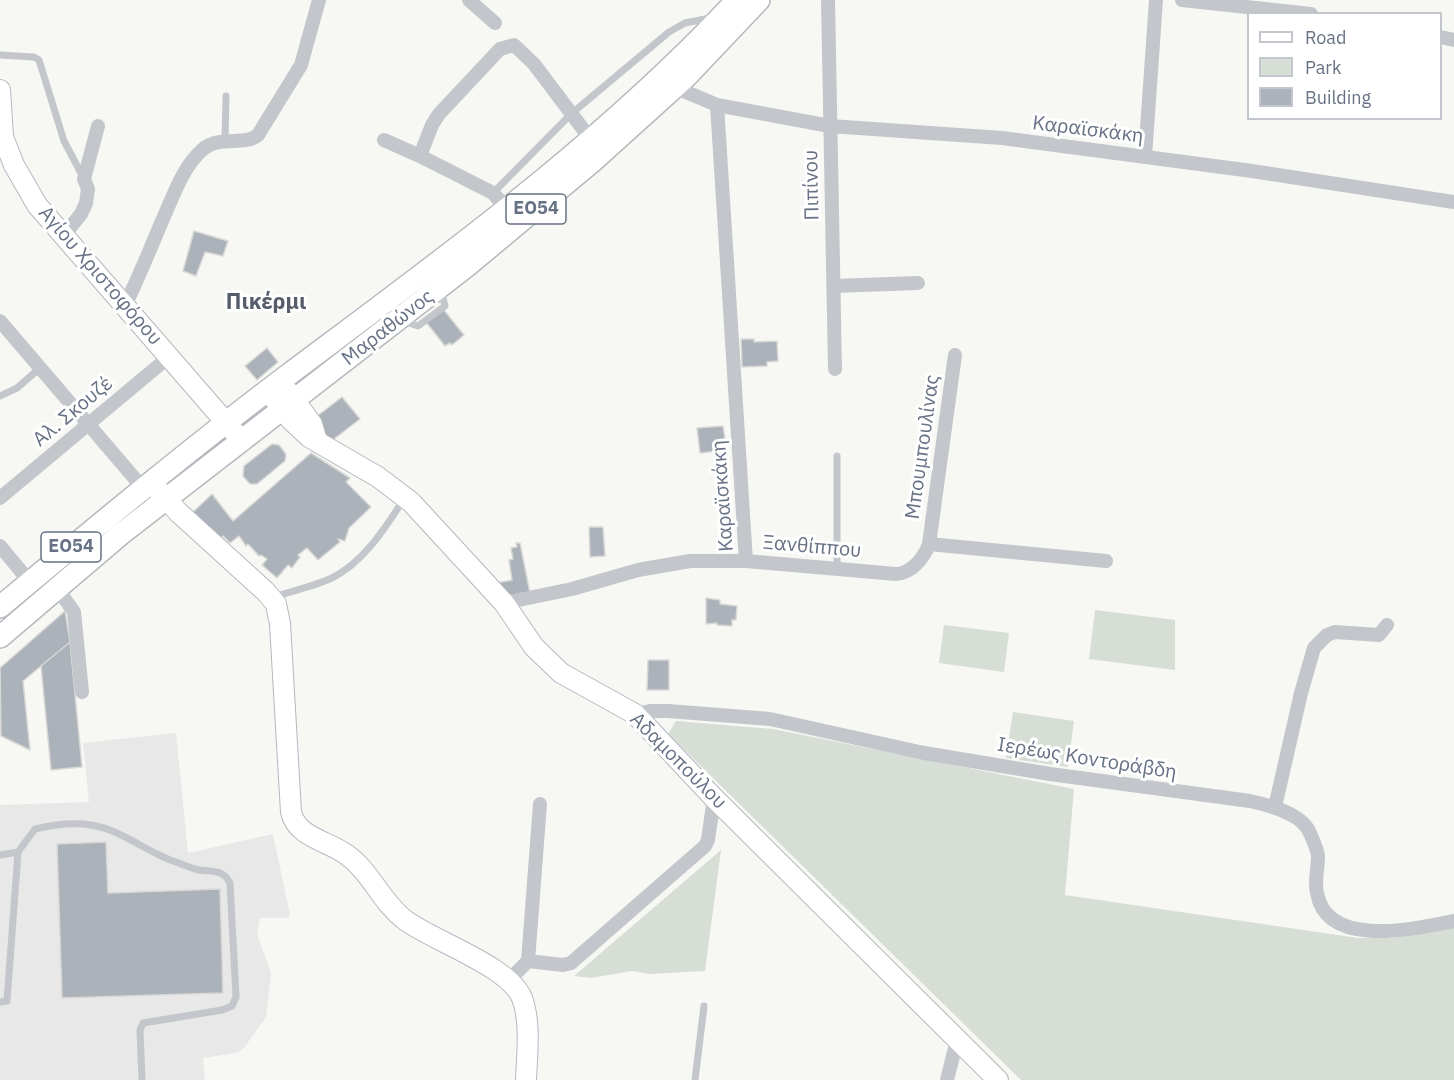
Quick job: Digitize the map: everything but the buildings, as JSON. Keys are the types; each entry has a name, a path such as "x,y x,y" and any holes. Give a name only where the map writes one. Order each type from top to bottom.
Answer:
{"main road":[{"name":"Μαραθώνος","path":"0,607 147,485 274,385 508,210 592,141 680,60 737,0"},
{"name":"Μαραθώνος","path":"0,637 162,502 440,287 593,161 674,87 759,0"}],"street":[{"path":"125,306 183,175 203,148 225,140 248,140 258,135 302,65 319,0"},
{"path":"469,0 495,23"},
{"name":"Πιπίνου","path":"828,0 835,369"},
{"path":"1145,157 1156,0"},
{"path":"1182,0 1293,12"},
{"path":"420,156 432,125 439,114 500,49 514,45 534,64 592,141"},
{"name":"Καραϊσκάκη","path":"674,87 717,105 830,126 1002,138 1252,171 1454,202"},
{"name":"Αγίου Χριστοφόρου","path":"0,90 2,136 14,165 37,205 242,441"},
{"name":"Καραϊσκάκη","path":"717,105 746,561"},
{"path":"63,235 81,214 86,203 88,189 84,179 98,126"},
{"path":"384,140 493,193 508,210"},
{"path":"833,286 918,283"},
{"path":"0,321 88,424 162,502 178,512 272,598 280,617 290,803 296,825 307,834 338,849 354,860 402,918 486,964 519,992 524,1004 527,1036 526,1080"},
{"name":"Μπουμπουλίνας","path":"929,544 955,355"},
{"name":"Αλ. Σκουζέ","path":"5,494 170,356"},
{"name":"Αδαμοπούλου","path":"274,385 289,404 312,424 317,441 378,477 406,497 504,603 534,647 551,664 561,673 590,687 635,714 714,798 998,1080"},
{"path":"0,480 5,494"},
{"path":"929,544 1106,561"},
{"name":"Ξανθίππου","path":"504,603 572,589 617,575 671,563 702,560 746,561 902,574 912,568 929,544"},
{"path":"0,546 30,582"},
{"path":"57,588 74,614 82,692"},
{"path":"1275,807 1301,693 1314,648 1327,634 1335,632 1379,635 1386,625"},
{"name":"Ιερέως Κοντοράβδη","path":"635,714 668,711 770,719 924,753 1050,774 1250,801 1275,807 1290,814 1309,830 1318,854 1315,881 1317,896 1326,912 1339,923 1362,931 1389,932 1454,921"},
{"path":"528,961 563,965 571,963 705,846 714,798"},
{"path":"508,981 528,961 540,804"},
{"path":"947,1080 957,1040"}],"lane":[{"path":"493,193 572,114 673,29 689,22 722,16"},
{"path":"0,55 34,57 39,60 64,141 84,179"},
{"path":"225,140 226,96"},
{"path":"0,396 17,388 40,368"},
{"path":"837,456 837,568"},
{"path":"272,598 332,577 357,560 387,525 406,497"},
{"path":"0,1002 7,1001 18,852 35,829 91,825 130,838 165,859 200,870 219,871 228,878 230,883 236,997 232,1006 222,1010 143,1023 140,1030 142,1080"},
{"path":"0,855 18,852"},
{"path":"695,1080 704,1006"}],"shaded area":[{"path":"176,733 188,853 273,834 290,915 287,918 260,918 257,934 271,973 266,1017 244,1048 236,1053 203,1058 205,1080 0,1080 0,805 89,802 83,743"}],"green space":[{"path":"1095,610 1175,620 1175,670 1089,659"},
{"path":"944,625 1009,633 1004,672 939,663"},
{"path":"1013,712 1074,721 1068,767 1006,758"},
{"path":"676,721 773,729 1074,789 1065,895 1358,938 1394,938 1454,927 1454,1080 1021,1080 668,734"},
{"path":"721,850 705,971 650,974 632,971 591,978 574,976"}],"district":[{"name":"Πικέρμι","path":"266,303"}]}
